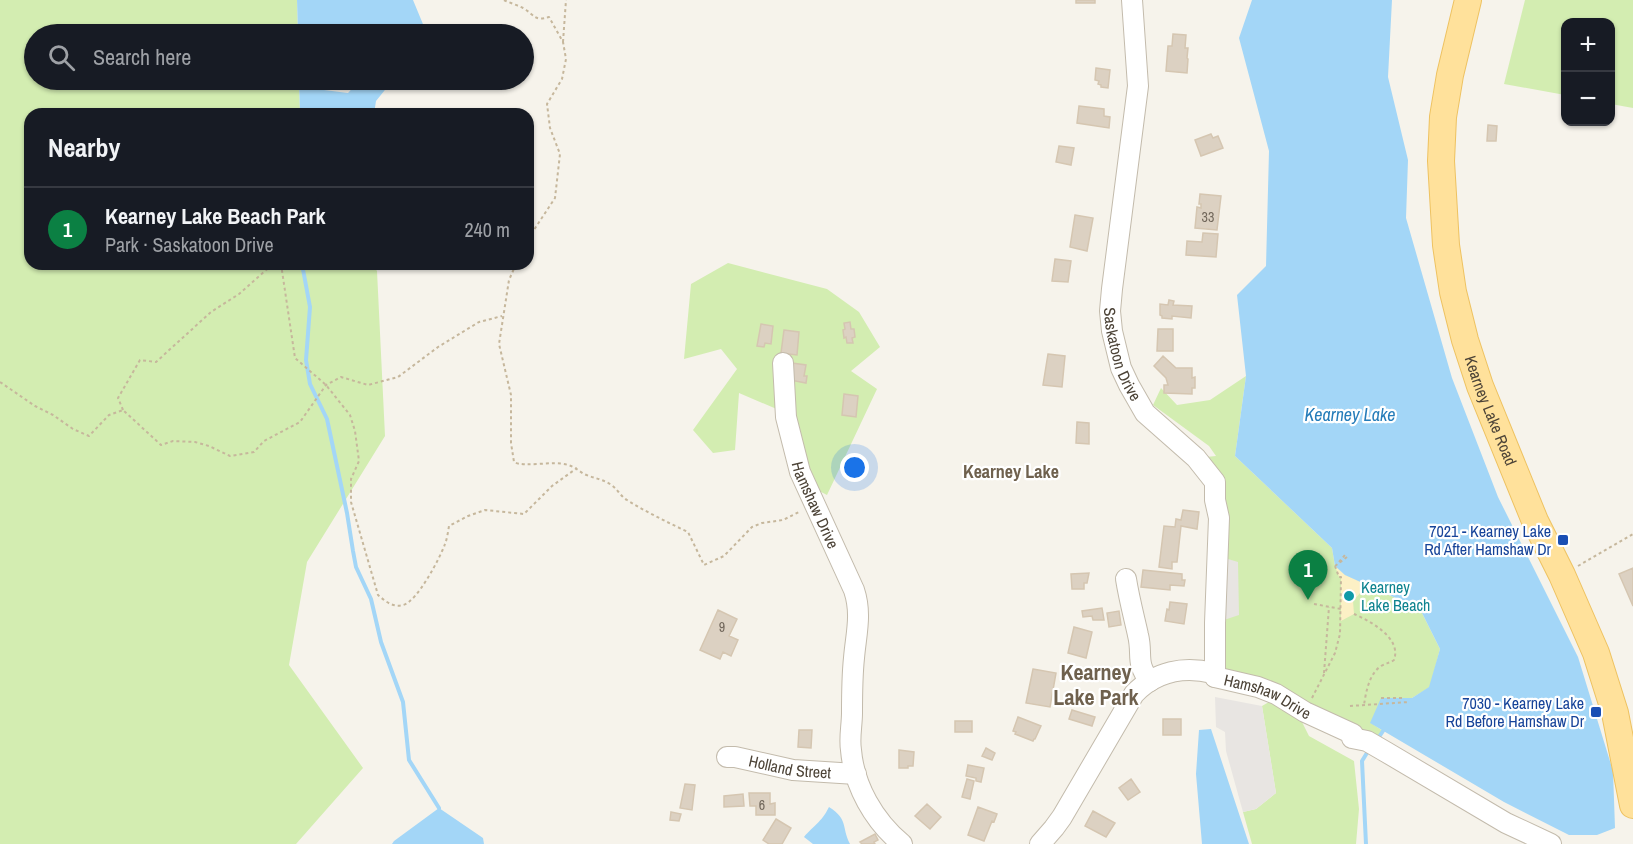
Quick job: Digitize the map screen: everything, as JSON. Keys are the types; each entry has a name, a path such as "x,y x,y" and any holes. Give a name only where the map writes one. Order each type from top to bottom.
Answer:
{"main road":[{"name":"Kearney Lake Road","path":"1468,0 1450,75 1443,117 1441,161 1446,245 1454,292 1465,340 1480,386 1535,521 1562,575 1596,653 1615,713 1633,805"}],"street":[{"name":"Saskatoon Drive","path":"1132,0 1138,86 1112,289 1110,311 1112,332 1121,368 1145,413 1196,458 1215,482 1215,500 1219,518 1215,677"},
{"name":"Hamshaw Drive","path":"783,363 784,399 790,436 800,472 854,591 858,606 859,623 854,657 850,745 852,763 873,813 902,844"},
{"path":"1126,579 1139,640 1140,661 1150,681"},
{"name":"Hamshaw Drive","path":"1045,842 1094,766 1139,688 1169,672 1184,669 1206,671 1213,673 1215,677 1258,687 1276,694 1305,712 1353,734 1352,738 1367,741 1506,823 1551,844"},
{"name":"Holland Street","path":"727,758 735,757 793,770 856,774"}],"path":[{"path":"504,0 526,9 532,17 542,19 549,17 563,42"},
{"path":"534,230 555,198 560,154 550,128 547,104 562,79 566,59 563,42 566,0"},
{"path":"266,270 239,294 211,312 156,362 140,360 118,398 123,410 161,445 173,441 195,442 230,456 254,452 264,441 300,423 326,385 341,377 368,385 398,377 438,347 479,322 502,316"},
{"path":"283,270 295,358 326,385 350,415 355,431 359,461 351,479 351,502 378,595 390,604 403,605 413,599 429,578 445,546 449,526 485,510 524,514 552,486 577,468"},
{"path":"513,270 509,280 502,316 499,344 511,395 511,443 514,462 519,465 567,464 584,474 612,485 623,498 656,518 688,532 704,565 724,556 752,527 783,520 814,505"},
{"path":"0,382 35,406 89,436 109,415 123,410"},
{"path":"1562,575 1633,534"},
{"path":"1305,712 1335,653 1340,634 1341,577 1335,566 1346,556"},
{"path":"1314,604 1341,609"},
{"path":"1324,675 1329,607"},
{"path":"1354,614 1376,625 1393,644 1396,655 1394,660 1380,667 1372,676 1364,705"},
{"path":"1381,698 1402,698"},
{"path":"1350,706 1409,702"}],"green space":[{"path":"0,0 297,0 298,24 24,24 24,90 299,90 300,108 24,108 24,270 377,271 385,436 307,562 289,665 363,768 296,844 0,844"},
{"path":"1525,0 1633,0 1633,108 1615,105 1615,18 1561,18 1561,94 1504,84"},
{"path":"728,263 827,289 859,312 880,347 851,371 877,389 827,495 796,479 779,410 739,393 735,450 713,453 693,430 737,369 721,349 684,359 691,284"},
{"path":"1246,376 1235,456 1332,548 1335,566 1345,575 1420,609 1440,649 1430,687 1412,698 1397,698 1371,723 1383,731 1372,746 1215,677 1215,500 1196,458 1216,456 1209,446 1153,405 1161,388 1177,405 1210,400"},
{"path":"1276,698 1296,710 1309,736 1354,761 1359,809 1356,844 1252,844 1243,812 1256,809 1276,793 1262,706"}],"sand":[{"name":"Kearney Lake Beach","path":"1335,566 1345,575 1362,582 1362,591 1353,601 1354,614 1341,621 1341,577"}],"shaded area":[{"path":"1218,556 1238,562 1239,615 1215,623"},
{"path":"1215,697 1262,706 1276,793 1256,809 1243,812 1226,751 1225,732 1216,727"}],"water":[{"path":"297,0 413,0 423,24 298,24"},
{"name":"Kearney Lake","path":"1252,0 1392,0 1388,77 1408,160 1406,218 1452,378 1498,497 1578,657 1613,771 1615,828 1597,835 1569,835 1504,802 1370,723 1381,698 1412,698 1429,687 1440,649 1420,609 1345,575 1335,566 1332,548 1235,456 1246,376 1237,295 1266,266 1269,151 1239,38"},
{"path":"299,90 348,93 351,90 385,90 376,101 375,108 300,108"},
{"path":"1211,729 1249,844 1202,844 1196,774 1199,730"},
{"path":"829,807 842,820 850,844 813,844 804,837"},
{"path":"439,808 483,838 484,844 392,844 394,841"}],"building":[{"path":"1076,0 1095,0 1095,3 1076,3"},
{"path":"1173,34 1186,35 1187,73 1166,71 1168,46 1172,46"},
{"path":"1096,68 1110,70 1108,88 1101,87 1098,84 1099,81 1095,80"},
{"path":"1079,106 1104,109 1104,116 1110,117 1109,128 1077,123"},
{"path":"1488,125 1497,126 1496,141 1487,141"},
{"path":"1211,134 1213,138 1218,136 1223,148 1201,156 1195,140"},
{"path":"1059,146 1074,148 1071,165 1056,162"},
{"path":"1200,194 1221,196 1217,230 1195,228 1197,207 1201,208"},
{"path":"1075,215 1093,218 1087,251 1070,247"},
{"path":"1203,233 1218,234 1216,257 1186,255 1187,241 1202,242"},
{"path":"1055,259 1071,261 1068,282 1052,281"},
{"path":"1169,300 1174,301 1173,305 1192,306 1191,318 1172,316 1172,319 1162,318 1160,304 1168,305"},
{"path":"850,322 855,337 852,338 853,343 847,343 846,337 844,338 844,323"},
{"path":"761,324 773,326 771,344 765,343 764,347 757,346"},
{"path":"1158,329 1173,329 1173,351 1157,351"},
{"path":"784,330 799,332 797,355 781,353"},
{"path":"1048,354 1065,356 1062,387 1043,385"},
{"path":"1163,356 1176,368 1192,368 1195,388 1192,388 1192,394 1164,393 1164,385 1168,385 1166,378 1154,366"},
{"path":"792,363 806,365 804,376 807,376 806,383 790,380"},
{"path":"844,394 858,396 856,417 842,415"},
{"path":"1077,422 1089,423 1089,444 1076,443"},
{"path":"1183,510 1199,512 1197,529 1181,526 1177,562 1172,562 1172,569 1159,567 1164,526 1175,527 1176,519 1181,520"},
{"path":"1633,568 1633,606 1619,574"},
{"path":"1143,570 1182,574 1182,580 1185,580 1184,586 1170,585 1170,590 1141,587"},
{"path":"1089,573 1084,589 1072,589 1071,574"},
{"path":"1170,602 1187,604 1184,624 1165,621"},
{"path":"1102,608 1104,620 1093,620 1092,616 1083,617 1082,611"},
{"path":"718,610 737,619 729,636 738,640 731,656 723,652 720,659 700,650"},
{"path":"1119,611 1121,625 1109,627 1107,613"},
{"path":"1074,627 1092,632 1086,658 1068,653"},
{"path":"1033,669 1056,673 1050,707 1026,703"},
{"path":"1072,710 1095,717 1092,726 1069,719"},
{"path":"1018,717 1041,726 1033,741 1013,731"},
{"path":"1163,719 1181,719 1181,735 1163,735"},
{"path":"955,721 972,721 972,732 955,732"},
{"path":"799,730 812,730 811,748 798,747"},
{"path":"986,748 995,753 992,760 982,756"},
{"path":"899,750 914,752 913,766 899,768"},
{"path":"968,765 984,768 981,782 976,781 976,778 966,776"},
{"path":"967,779 974,781 970,799 962,797"},
{"path":"1131,779 1140,792 1128,800 1119,788"},
{"path":"685,784 695,785 692,810 680,808"},
{"path":"749,793 770,793 770,804 775,803 775,815 756,815 756,806 750,806"},
{"path":"743,794 744,806 724,807 724,796"},
{"path":"927,804 941,817 930,829 915,816"},
{"path":"978,807 997,814 984,841 968,835"},
{"path":"1093,811 1115,823 1106,837 1085,826"},
{"path":"671,812 681,814 679,821 670,820"},
{"path":"776,819 791,828 782,844 769,844 763,840"},
{"path":"875,834 878,840 874,842 875,844 860,842"}],"waterway":[{"path":"303,270 310,307 306,360 310,384 327,419 356,567 371,599 381,642 403,702 409,760 439,808"},
{"path":"1377,740 1383,731"},
{"path":"1366,844 1362,761 1370,748"}],"place":[{"name":"7021 - Kearney Lake Rd After Hamshaw Dr","path":"1563,540"},
{"name":"Kearney Lake Beach","path":"1349,596"},
{"name":"Kearney Lake Beach Park","path":"1308,600"},
{"name":"7030 - Kearney Lake Rd Before Hamshaw Dr","path":"1596,712"}],"district":[{"name":"Kearney Lake","path":"1011,472"},
{"name":"Kearney Lake Park","path":"1096,684"}]}
